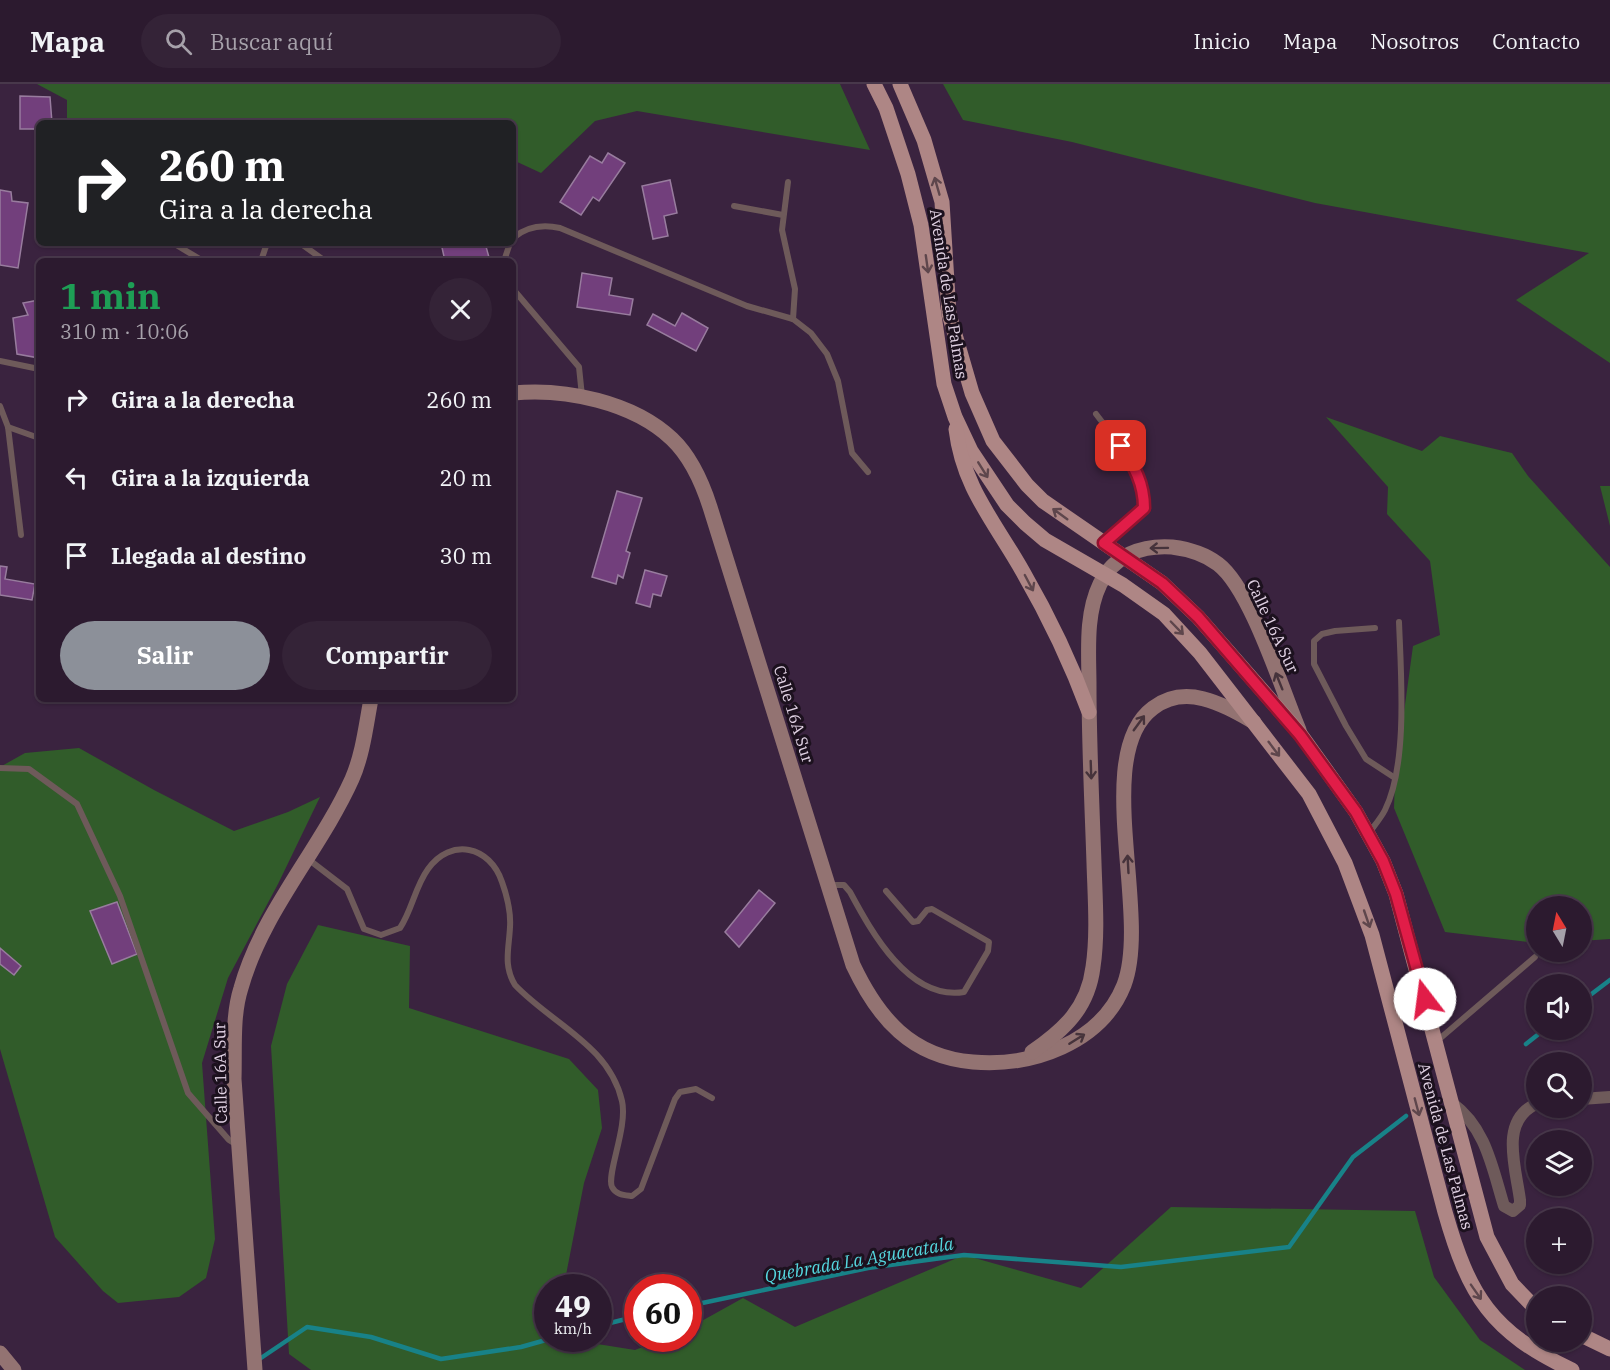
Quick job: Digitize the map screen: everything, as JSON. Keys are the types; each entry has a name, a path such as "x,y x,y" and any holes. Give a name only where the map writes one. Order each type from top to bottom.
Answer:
{"main road":[{"name":"Avenida de Las Palmas","path":"900,84 924,140 942,202 949,314 972,393 989,432 1027,485 1058,514 1146,572 1182,601 1300,735 1368,833 1383,861 1396,894 1487,1237 1512,1284 1526,1299"},
{"name":"Avenida de Las Palmas","path":"875,86 886,108 901,151 921,225 944,384 955,417 971,451 1007,505 1025,524 1059,550 1146,600 1164,614 1200,653 1309,794 1345,863 1360,899 1375,946 1453,1240 1470,1283 1507,1332 1542,1356 1572,1370"},
{"name":"Calle 16A Sur","path":"516,393 543,392 582,398 625,410 655,425 674,440 701,481 830,885 853,965 884,1019 901,1035 943,1057 964,1062 985,1063 1023,1059 1057,1050 1092,1030 1112,1009 1124,984 1131,949 1124,781 1126,754 1136,724 1162,702 1188,696 1211,700 1254,722"},
{"path":"955,417 959,450 973,493 1028,580 1073,668 1089,712"},
{"name":"Calle 16A Sur","path":"1023,1059 1071,1021 1089,990 1093,967 1094,884 1089,712 1090,615 1101,582 1120,560 1143,548 1172,548 1203,555 1219,565 1232,579 1257,628 1300,735"},
{"name":"Calle 16A Sur","path":"255,1370 234,1079 235,1032 240,989 255,948 353,776 370,702"},
{"path":"1592,1340 1610,1349"},
{"path":"0,1353 14,1370"}],"street":[{"path":"1592,1098 1610,1097"},
{"path":"1452,1103 1473,1122 1486,1149 1504,1206 1508,1210 1517,1209 1520,1200 1512,1136 1522,1111 1526,1109"},
{"path":"1465,1155 1486,1149"}],"lane":[{"path":"788,182 783,215 785,248 795,289 793,319"},
{"path":"734,206 783,215"},
{"path":"516,235 540,225 560,228 747,306 793,319 810,333 827,354 838,381 852,453 867,472"},
{"path":"178,246 198,258"},
{"path":"304,246 321,258"},
{"path":"516,293 579,368 582,398"},
{"path":"0,361 36,368"},
{"path":"0,406 8,427 21,535"},
{"path":"1096,414 1135,467 1144,491 1144,508 1106,545"},
{"path":"8,427 36,437"},
{"path":"1368,833 1385,810 1395,778 1403,701 1399,622"},
{"path":"1375,628 1322,634 1314,641 1314,664 1325,690 1366,759 1395,778"},
{"path":"0,768 29,770 77,804 120,896 188,1093 229,1140 239,1147"},
{"path":"308,858 347,889 364,929 381,935 400,928 428,869 442,856 458,849 469,849 489,858 497,869 508,901 510,929 507,961 508,974 514,986 599,1054 620,1089 625,1110 621,1141 610,1179 612,1189 619,1194 632,1196 641,1189 675,1099 680,1092 696,1089 712,1098"},
{"path":"830,885 844,885 881,945 904,971 951,994 964,992 988,951 989,942 932,909 927,910 918,921 913,922 885,891"},
{"path":"1436,1041 1529,962"}],"green space":[{"path":"37,84 840,84 870,150 637,111 595,121 541,173 516,161 516,120 67,120 67,100"},
{"path":"943,84 1610,84 1610,363 1516,300 1589,253 1315,203 1072,142 963,120"},
{"path":"1326,417 1422,451 1440,436 1512,453 1528,476 1610,567 1610,939 1592,940 1592,896 1526,896 1526,942 1445,932 1394,808 1395,778 1413,646 1440,635 1430,561 1387,514 1388,487"},
{"path":"1600,486 1610,486 1610,526"},
{"path":"79,748 234,831 288,812 320,797 278,884 228,978 202,1063 215,1239 206,1278 179,1297 118,1303 103,1291 55,1237 0,1049 0,767 25,753"},
{"path":"318,925 410,946 409,1008 569,1059 598,1090 602,1128 584,1183 566,1274 534,1274 534,1352 612,1352 612,1346 624,1348 624,1352 702,1352 702,1321 743,1298 795,1327 964,1255 1081,1288 1171,1207 1415,1211 1434,1277 1480,1340 1525,1370 311,1370 289,1354 271,1046 287,984"}],"building":[{"path":"20,96 50,97 52,120 36,120 36,129 20,129"},
{"path":"608,153 625,163 599,201 593,197 581,215 560,202 590,156 602,163"},
{"path":"670,180 677,213 664,216 668,236 653,239 642,186"},
{"path":"0,190 11,192 12,201 28,203 18,268 0,265"},
{"path":"442,246 486,246 489,258 444,258"},
{"path":"582,273 612,278 609,295 633,299 630,315 577,307"},
{"path":"36,301 36,357 17,354 13,318 28,315 23,303"},
{"path":"682,313 708,328 696,351 647,325 653,314 675,326"},
{"path":"617,491 642,498 626,551 630,553 623,578 618,575 616,584 592,577"},
{"path":"0,566 7,567 5,579 35,584 32,600 0,595"},
{"path":"645,570 667,576 661,596 653,594 650,607 636,603"},
{"path":"759,890 775,903 739,947 725,932"},
{"path":"117,902 137,954 112,964 90,911"},
{"path":"0,948 21,966 14,975 0,964"}],"waterway":[{"name":"Quebrada La Aguacatala","path":"1592,994 1610,980"},
{"name":"Quebrada La Aguacatala","path":"1526,1044 1531,1040"},
{"name":"Quebrada La Aguacatala","path":"702,1303 868,1268 964,1255 1121,1267 1289,1247 1353,1157 1406,1116"},
{"name":"Quebrada La Aguacatala","path":"612,1322 624,1320"},
{"name":"Quebrada La Aguacatala","path":"258,1360 307,1327 371,1337 441,1359 534,1343"}],"route":[{"path":"1121,446 1135,467 1144,491 1144,508 1104,543 1162,583 1198,617 1300,735 1356,812 1383,861 1396,894 1425,999"}]}
